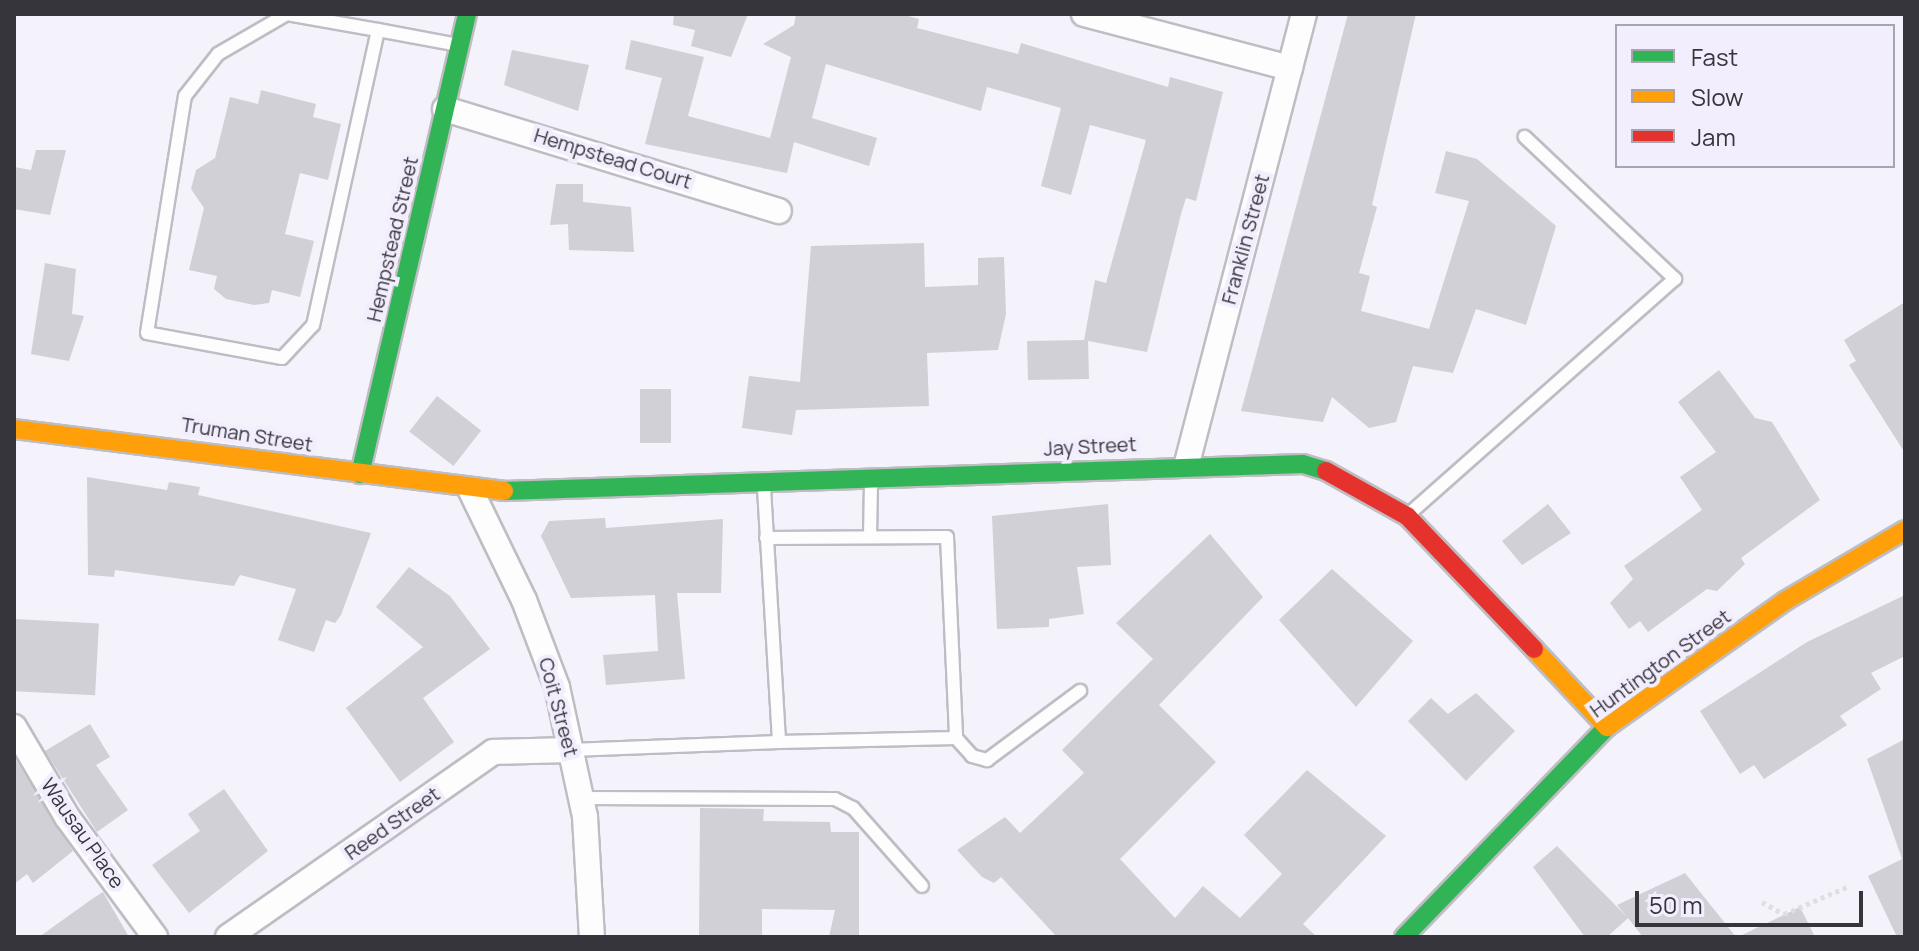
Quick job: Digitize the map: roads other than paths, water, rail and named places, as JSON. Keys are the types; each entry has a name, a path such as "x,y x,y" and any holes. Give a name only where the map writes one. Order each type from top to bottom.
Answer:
{"main road":[{"name":"Hempstead Street","path":"360,474 467,14"},
{"name":"Truman Street","path":"14,429 471,491"},
{"name":"Jay Street","path":"471,491 870,480 1187,463 1323,469 1407,516 1607,727"},
{"name":"Huntington Street","path":"1404,937 1607,727 1785,601 1905,530"}],"street":[{"path":"1084,14 1290,68"},
{"name":"Franklin Street","path":"1187,463 1304,14"},
{"name":"Hempstead Court","path":"445,109 779,211"},
{"name":"Coit Street","path":"471,491 542,644 582,798 592,937"},
{"name":"Wausau Place","path":"14,727 67,817 155,937"},
{"name":"Reed Street","path":"228,937 493,752 569,750"}],"lane":[{"path":"378,30 313,325 282,358 147,333 185,96 218,54 287,14 378,30 458,45"},
{"path":"1407,516 1675,279 1525,137"},
{"path":"870,480 870,536"},
{"path":"763,482 779,742"},
{"path":"766,538 947,537 956,738"},
{"path":"569,750 956,738 987,760 1080,691"},
{"path":"582,798 835,799 853,808 922,886"}]}
